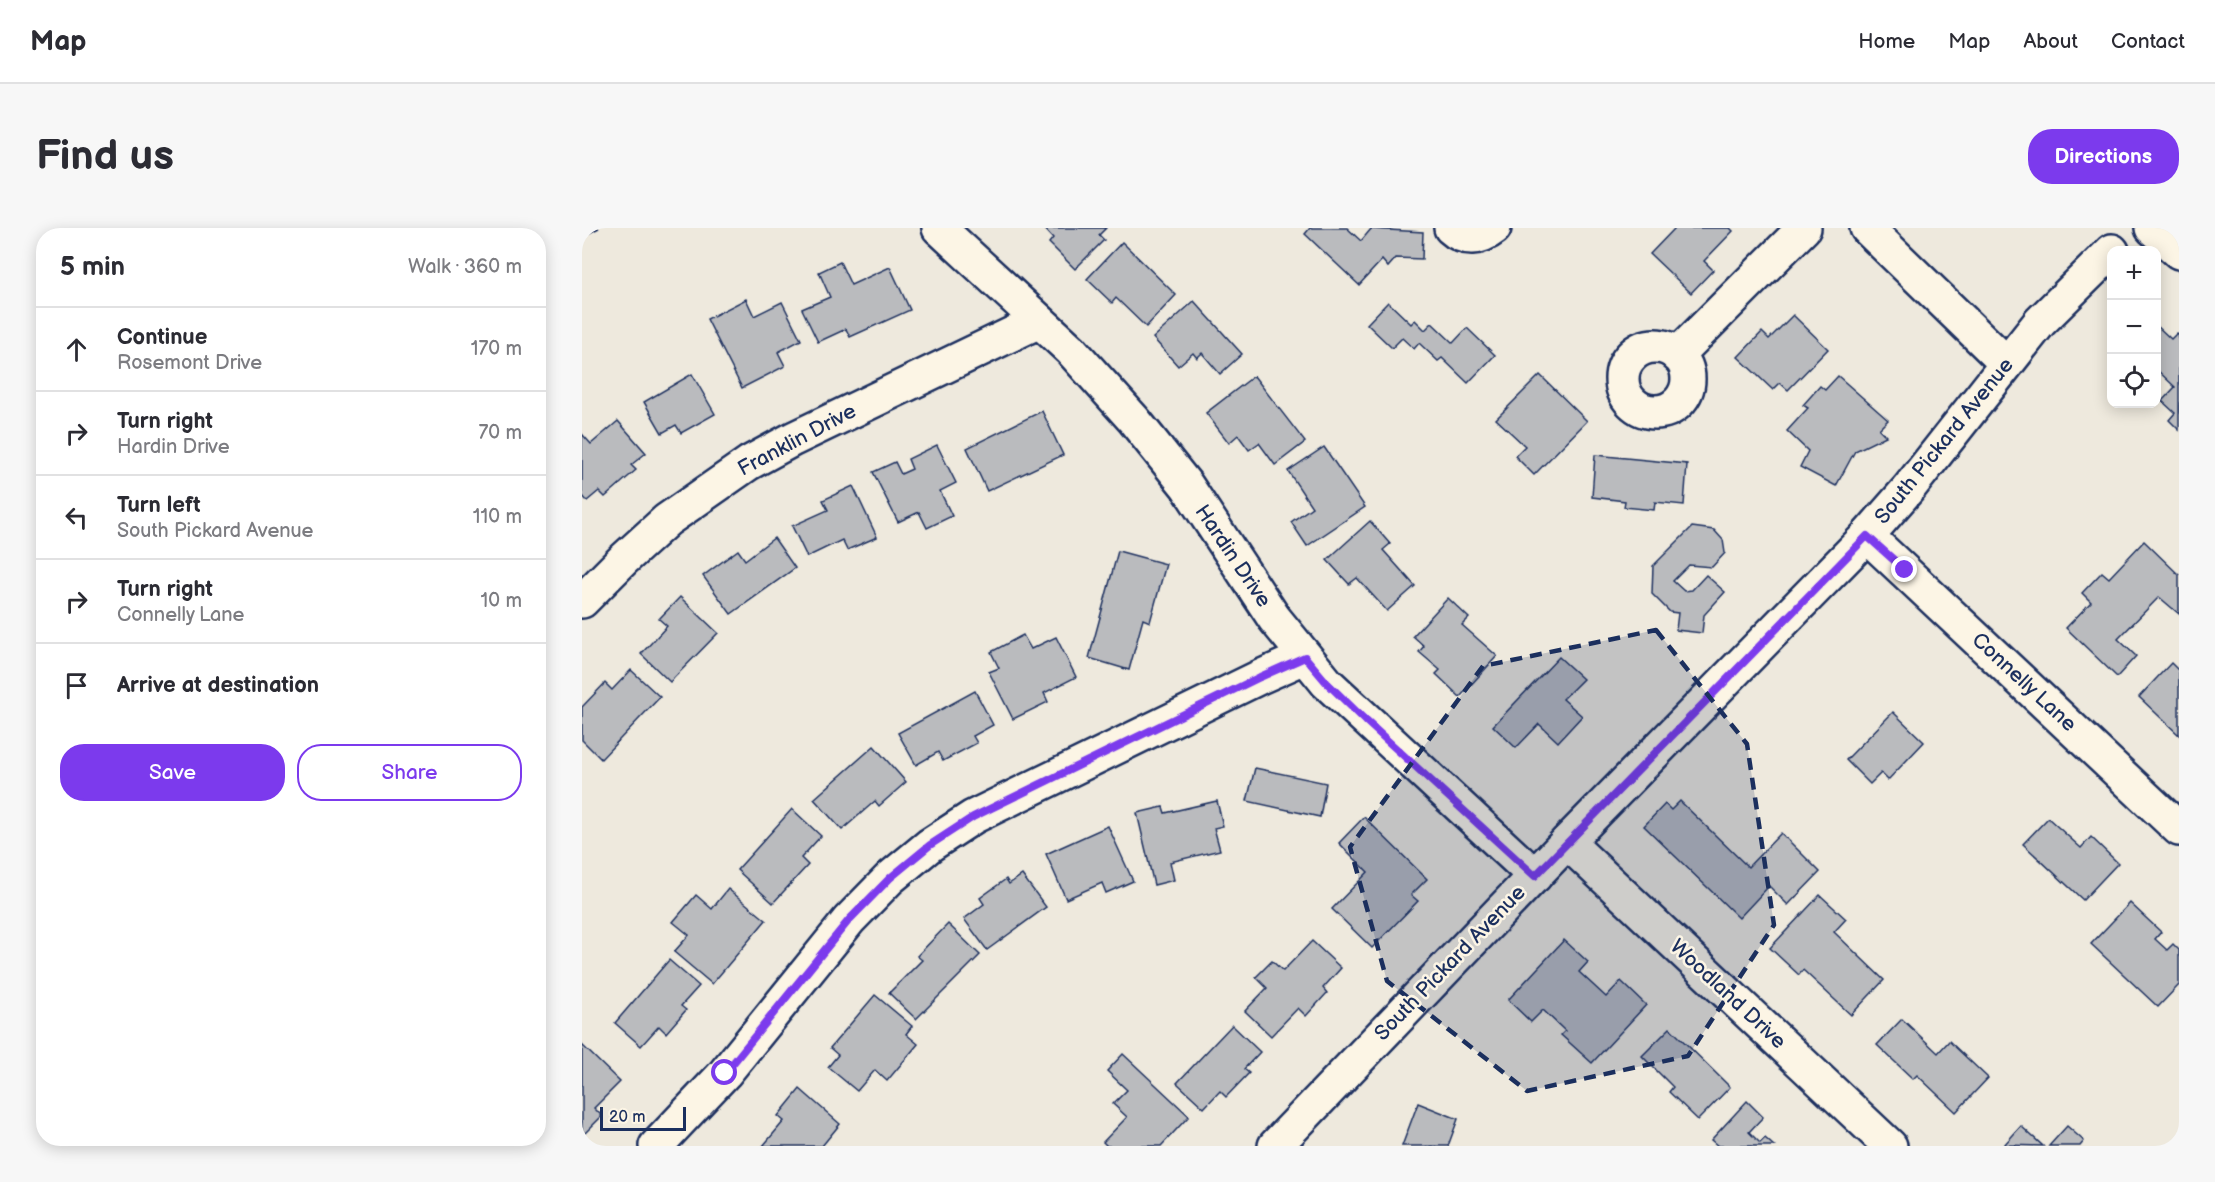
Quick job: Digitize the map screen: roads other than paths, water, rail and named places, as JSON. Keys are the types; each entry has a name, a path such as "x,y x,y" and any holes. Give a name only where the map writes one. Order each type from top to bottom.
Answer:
{"street":[{"name":"Hardin Drive","path":"939,228 1071,350 1164,455 1211,521 1274,618 1327,683 1535,876"},
{"path":"1452,228 1465,237 1486,234 1494,228"},
{"path":"1677,355 1804,228"},
{"path":"1867,228 2006,363"},
{"name":"South Pickard Avenue","path":"2117,246 2134,228"},
{"path":"2152,228 2179,252"},
{"name":"South Pickard Avenue","path":"1275,1146 1567,842 1867,536 1978,403 2006,363 2040,322 2107,256"},
{"name":"Franklin Drive","path":"582,601 667,520 748,463 793,438 1040,321"},
{"name":"Connelly Lane","path":"1867,536 2179,829"},
{"path":"656,1146 725,1073 849,920 890,878 930,845 983,812 1305,657"},
{"name":"Woodland Drive","path":"1567,842 1890,1146"}]}
